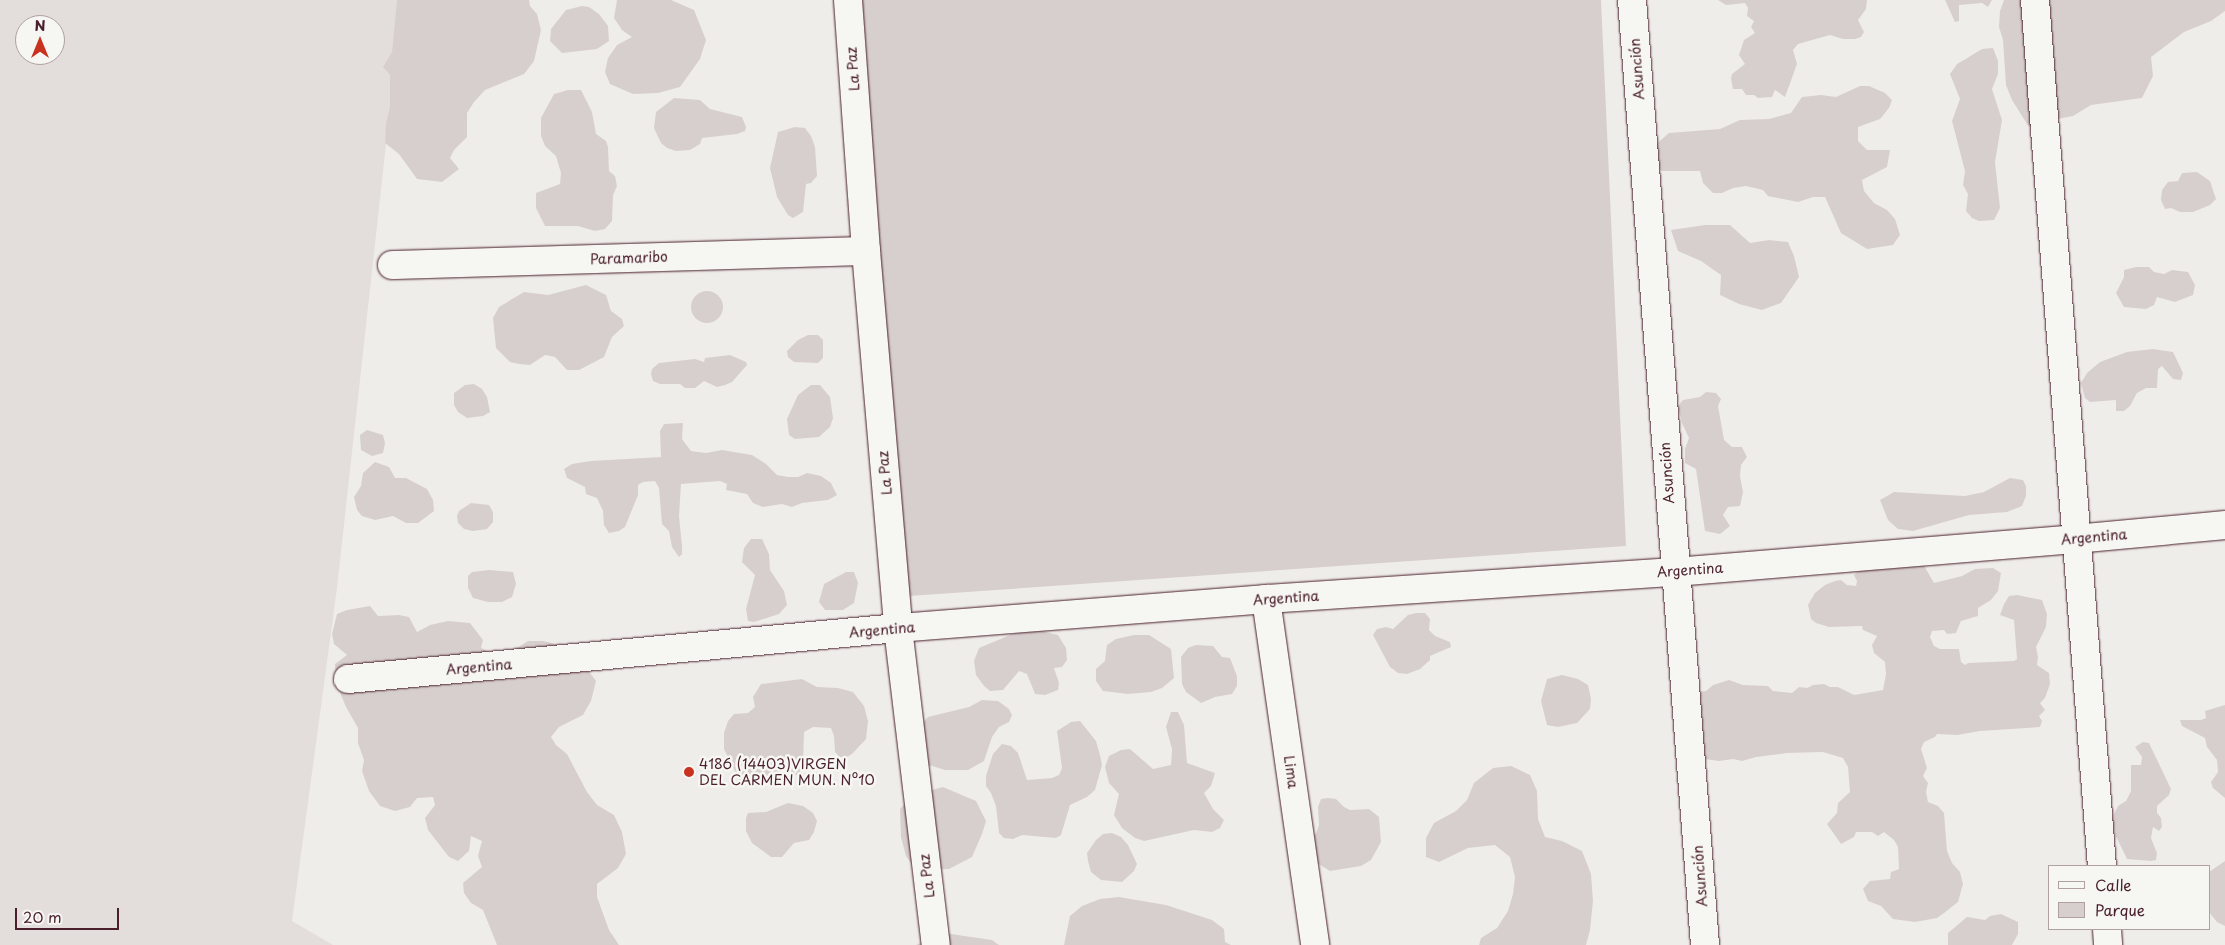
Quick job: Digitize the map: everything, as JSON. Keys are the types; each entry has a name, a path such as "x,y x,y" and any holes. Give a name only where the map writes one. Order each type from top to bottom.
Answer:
{"street":[{"name":"La Paz","path":"848,0 866,251 898,628 936,945"},
{"name":"Asunción","path":"1632,0 1705,945"},
{"path":"2035,0 2075,540 2102,865"},
{"name":"Paramaribo","path":"392,265 866,251"},
{"name":"Argentina","path":"348,679 898,628 1266,599 1675,572 2075,540 2225,525"},
{"name":"Lima","path":"1266,599 1316,945"},
{"path":"2107,930 2108,945"}],"shaded area":[{"path":"0,0 402,0 337,588 292,921 333,945 0,945"}],"green space":[{"path":"397,0 529,0 530,6 537,14 541,30 534,61 524,74 485,90 474,102 467,113 467,137 454,150 450,158 459,169 442,182 417,179 399,154 385,143 386,124 390,107 390,75 383,67 392,52"},
{"path":"617,0 671,0 694,10 706,40 700,59 680,87 658,93 633,94 610,84 605,72 608,58 617,45 632,37 622,30 614,18"},
{"path":"859,0 1601,0 1626,546 909,596 885,313 883,309 881,266 874,254"},
{"path":"1718,0 1867,0 1866,9 1858,20 1864,32 1861,37 1855,39 1843,39 1830,35 1798,44 1793,50 1797,64 1785,97 1775,90 1772,97 1758,98 1754,95 1746,95 1742,89 1733,89 1731,79 1732,74 1745,64 1739,55 1744,40 1755,33 1751,27 1754,21 1747,16 1748,8 1745,3 1726,5"},
{"path":"1945,0 1992,0 1988,7 1982,3 1959,5 1959,21 1955,22"},
{"path":"2004,0 2225,0 2225,11 2211,21 2184,32 2151,57 2153,76 2142,98 2091,105 2073,116 2037,123 2029,127 2012,100 2006,85 2003,40 1999,27 2000,11"},
{"path":"582,6 589,7 599,14 608,26 609,41 597,49 562,53 550,41 551,29 566,10"},
{"path":"1993,48 1998,61 1998,74 1992,89 2002,120 1995,162 2000,208 1994,220 1979,221 1972,218 1966,211 1968,194 1963,185 1965,171 1952,121 1960,99 1950,74 1957,64 1982,49"},
{"path":"1860,86 1869,86 1885,93 1892,100 1889,108 1880,119 1858,127 1858,141 1867,150 1890,150 1887,167 1862,180 1864,191 1874,203 1887,210 1895,219 1900,235 1893,245 1867,249 1841,233 1825,197 1813,197 1798,202 1768,196 1763,190 1746,186 1733,188 1722,193 1713,193 1703,183 1700,171 1661,171 1653,159 1654,146 1669,133 1720,129 1740,120 1769,119 1791,113 1802,97 1821,95 1836,97"},
{"path":"568,90 581,90 592,112 596,134 606,141 608,147 609,171 615,176 617,186 613,195 612,221 605,229 595,231 578,226 545,226 536,208 536,193 560,184 561,173 556,156 545,146 541,136 541,118 554,94"},
{"path":"674,98 700,100 710,109 742,117 746,127 745,131 737,134 702,138 700,144 690,150 676,151 667,148 661,143 654,128 656,112"},
{"path":"795,127 805,128 811,136 815,147 817,176 811,183 806,184 803,212 793,218 788,215 777,197 770,168 778,132"},
{"path":"2197,172 2210,181 2216,199 2210,205 2193,212 2180,212 2171,208 2165,209 2161,200 2162,190 2168,182 2178,181 2182,173"},
{"path":"1705,225 1730,225 1750,243 1769,240 1788,242 1794,256 1799,277 1781,303 1762,310 1739,304 1720,295 1721,275 1701,261 1678,251 1671,230"},
{"path":"2136,267 2149,267 2154,272 2164,274 2172,270 2188,272 2195,285 2193,295 2175,302 2157,297 2154,305 2146,309 2124,307 2116,293 2124,277 2124,270"},
{"path":"586,285 606,295 611,311 622,319 624,326 612,337 604,357 579,370 567,370 555,357 545,355 530,365 510,362 496,348 493,318 499,307 524,292 548,295"},
{"path":"707,291 713,292 718,296 722,301 722,313 718,318 713,322 707,323 701,322 696,318 692,313 691,307 692,301 696,296 701,292"},
{"path":"808,335 818,335 823,340 823,358 818,363 794,362 788,357 787,351 798,340"},
{"path":"2153,349 2173,352 2183,373 2181,380 2173,379 2162,366 2158,369 2157,388 2146,388 2137,393 2130,406 2124,411 2116,411 2116,400 2090,402 2085,398 2081,383 2087,373 2100,362 2127,352"},
{"path":"730,355 746,362 747,365 732,382 725,385 717,387 704,381 695,388 685,388 680,384 660,384 653,381 652,369 659,363 695,359 704,362 705,358"},
{"path":"474,384 482,389 487,397 490,412 483,416 467,418 458,412 454,405 454,393 465,385"},
{"path":"811,385 820,385 830,397 833,418 830,427 819,437 795,439 789,435 787,419 798,395"},
{"path":"1706,392 1716,393 1721,399 1718,406 1724,440 1732,447 1742,447 1747,457 1741,465 1740,476 1743,492 1740,506 1728,507 1723,515 1730,526 1720,534 1705,531 1696,469 1685,463 1685,449 1689,438 1682,423 1678,406 1683,400 1700,397"},
{"path":"683,423 682,439 691,451 706,453 722,450 752,455 766,464 777,475 798,477 807,473 821,476 831,483 837,495 828,500 802,503 792,507 782,504 763,507 753,503 747,494 726,490 727,484 720,481 681,484 679,516 682,554 679,557 672,547 669,531 662,524 659,488 655,481 643,482 638,485 638,495 625,527 619,531 609,533 604,525 603,511 597,498 586,494 585,487 567,478 564,469 572,464 591,461 661,457 660,431 664,424"},
{"path":"367,430 383,435 385,443 383,453 372,456 361,450 360,435"},
{"path":"375,462 389,467 395,478 406,478 427,489 433,500 434,511 418,523 406,523 393,516 375,520 362,516 357,510 354,497 361,486 363,473"},
{"path":"2010,478 2023,480 2026,486 2026,496 2022,506 2007,512 1969,515 1913,531 1898,529 1888,520 1880,500 1894,492 1965,496 1984,492"},
{"path":"471,503 489,505 493,512 493,522 487,529 473,531 464,529 458,523 457,516 459,511"},
{"path":"751,539 762,539 769,554 770,570 784,591 787,605 779,614 754,622 748,621 746,609 755,575 742,562 744,548"},
{"path":"1922,562 1934,583 1962,576 1975,569 1993,568 2001,573 1998,591 1991,600 1978,608 1978,616 1961,621 1956,633 1947,634 1944,630 1932,631 1930,637 1934,646 1940,649 1959,649 1961,662 1965,665 1968,663 2014,661 2017,659 2014,620 2000,615 2004,604 2009,596 2017,595 2042,600 2047,614 2046,627 2036,647 2037,665 2049,673 2050,684 2045,698 2040,703 2045,710 2039,716 2042,721 2040,727 1980,731 1957,735 1937,734 1935,737 1924,742 1921,749 1927,768 1923,776 1928,783 1926,792 1928,802 1938,806 1944,813 1947,851 1952,863 1960,872 1963,884 1958,902 1937,918 1915,922 1893,919 1881,906 1868,901 1863,889 1870,881 1890,879 1891,872 1899,869 1898,847 1894,840 1884,832 1878,836 1872,832 1856,832 1854,837 1841,844 1827,824 1837,813 1838,803 1850,792 1848,767 1843,758 1823,752 1787,753 1742,761 1733,759 1719,761 1705,759 1690,753 1698,692 1706,691 1713,685 1729,680 1743,685 1768,686 1773,691 1792,693 1799,687 1807,688 1813,685 1824,684 1830,687 1838,687 1854,695 1883,690 1886,674 1885,662 1874,653 1872,645 1877,636 1863,630 1862,626 1829,627 1816,623 1811,619 1808,605 1815,593 1825,585 1835,581 1841,580 1847,585 1856,586 1857,581 1854,575 1859,570"},
{"path":"489,570 513,572 516,584 512,597 502,602 488,602 473,598 468,588 468,576 472,572"},
{"path":"846,572 854,572 858,583 854,603 843,610 825,610 819,602 824,584"},
{"path":"370,606 378,616 399,615 409,617 417,632 430,625 448,621 470,623 483,640 481,648 501,658 528,641 543,641 564,646 584,665 596,681 591,701 583,715 559,727 551,737 556,745 567,754 587,792 597,805 614,815 622,832 626,854 618,868 597,884 597,897 609,930 619,945 497,945 483,910 471,903 464,893 463,883 482,867 478,856 482,841 471,836 469,851 458,861 449,857 428,830 425,818 435,805 433,797 417,798 410,807 395,811 380,806 369,791 362,771 364,760 358,743 358,728 346,707 336,683 335,664 347,655 334,644 332,634 337,614 347,610"},
{"path":"1425,613 1430,619 1429,630 1435,636 1450,642 1451,647 1430,656 1430,660 1420,669 1407,674 1398,673 1390,667 1373,635 1377,629 1386,627 1393,629 1408,615"},
{"path":"1037,630 1058,635 1066,648 1067,660 1062,667 1054,668 1059,683 1058,690 1045,695 1035,694 1027,674 1019,671 1003,690 990,691 984,686 976,675 974,661 979,648 1015,633"},
{"path":"1134,635 1149,635 1171,649 1174,678 1162,688 1151,692 1128,694 1103,691 1096,681 1096,669 1105,661 1107,645 1116,639"},
{"path":"1196,645 1213,646 1222,657 1230,658 1237,676 1237,686 1232,694 1215,697 1201,703 1186,692 1182,684 1181,657 1188,648"},
{"path":"1562,675 1578,679 1588,685 1591,699 1590,709 1577,723 1558,727 1547,725 1541,701 1547,679"},
{"path":"802,679 817,687 838,688 853,692 864,706 868,721 866,739 852,754 847,757 839,757 835,752 834,736 831,728 813,727 804,732 803,764 799,775 774,774 761,787 753,786 739,779 724,749 724,733 728,721 734,714 748,713 755,707 753,697 761,684"},
{"path":"982,700 998,701 1009,709 1012,715 1009,722 999,727 992,737 984,761 968,770 945,770 926,764 919,727 928,717 969,707"},
{"path":"2225,705 2225,798 2213,788 2211,782 2218,772 2217,760 2207,747 2205,738 2182,726 2180,720 2201,720 2206,718 2205,711"},
{"path":"1171,712 1178,712 1184,725 1187,763 1215,773 1211,786 1204,793 1213,809 1224,820 1220,828 1212,832 1194,830 1144,841 1135,838 1122,828 1114,815 1119,794 1109,783 1105,767 1109,756 1121,750 1130,749 1153,769 1171,765 1172,749 1166,727"},
{"path":"1080,721 1096,741 1100,755 1102,765 1095,790 1087,797 1070,805 1061,835 1056,838 1022,835 1013,839 1004,838 999,833 996,806 986,786 986,776 993,754 1002,744 1011,746 1018,753 1027,780 1052,778 1059,775 1062,768 1057,731 1071,722"},
{"path":"2143,742 2149,743 2171,789 2169,795 2157,806 2157,813 2161,818 2162,827 2159,831 2153,827 2151,838 2157,853 2156,860 2151,861 2127,859 2113,830 2113,816 2118,806 2126,801 2131,791 2131,765 2141,765 2142,757 2135,747"},
{"path":"1511,766 1530,775 1537,791 1538,819 1545,837 1562,841 1582,851 1591,874 1593,901 1590,930 1586,945 1479,945 1481,938 1497,928 1508,911 1515,877 1510,857 1495,845 1468,848 1439,862 1426,857 1426,838 1434,823 1456,811 1467,800 1474,783 1493,768"},
{"path":"943,787 976,801 986,821 982,834 972,857 949,869 916,870 906,856 901,837 900,809 911,796"},
{"path":"1321,799 1336,799 1350,810 1369,809 1379,817 1381,842 1371,860 1361,866 1330,871 1312,860 1303,841 1316,834 1319,825 1318,807"},
{"path":"788,803 803,806 813,813 817,821 814,832 809,840 794,843 782,857 771,857 752,843 746,831 746,818 748,813 766,812"},
{"path":"1112,833 1121,837 1128,845 1137,864 1134,871 1122,882 1101,880 1091,872 1088,861 1087,853 1096,840 1103,834"},
{"path":"2225,861 2225,926 2217,922 2210,913 2210,871"},
{"path":"1119,897 1166,905 1212,920 1224,929 1225,942 1231,945 1064,945 1070,916 1082,906 1100,899"},
{"path":"2001,914 2018,922 2018,934 2012,945 1948,945 1948,933 1967,917 1985,920 1990,916"},
{"path":"944,933 992,940 999,945 916,945"}],"place":[{"name":"4186 (14403)VIRGEN DEL CARMEN MUN. Nº10","path":"689,772"}]}
